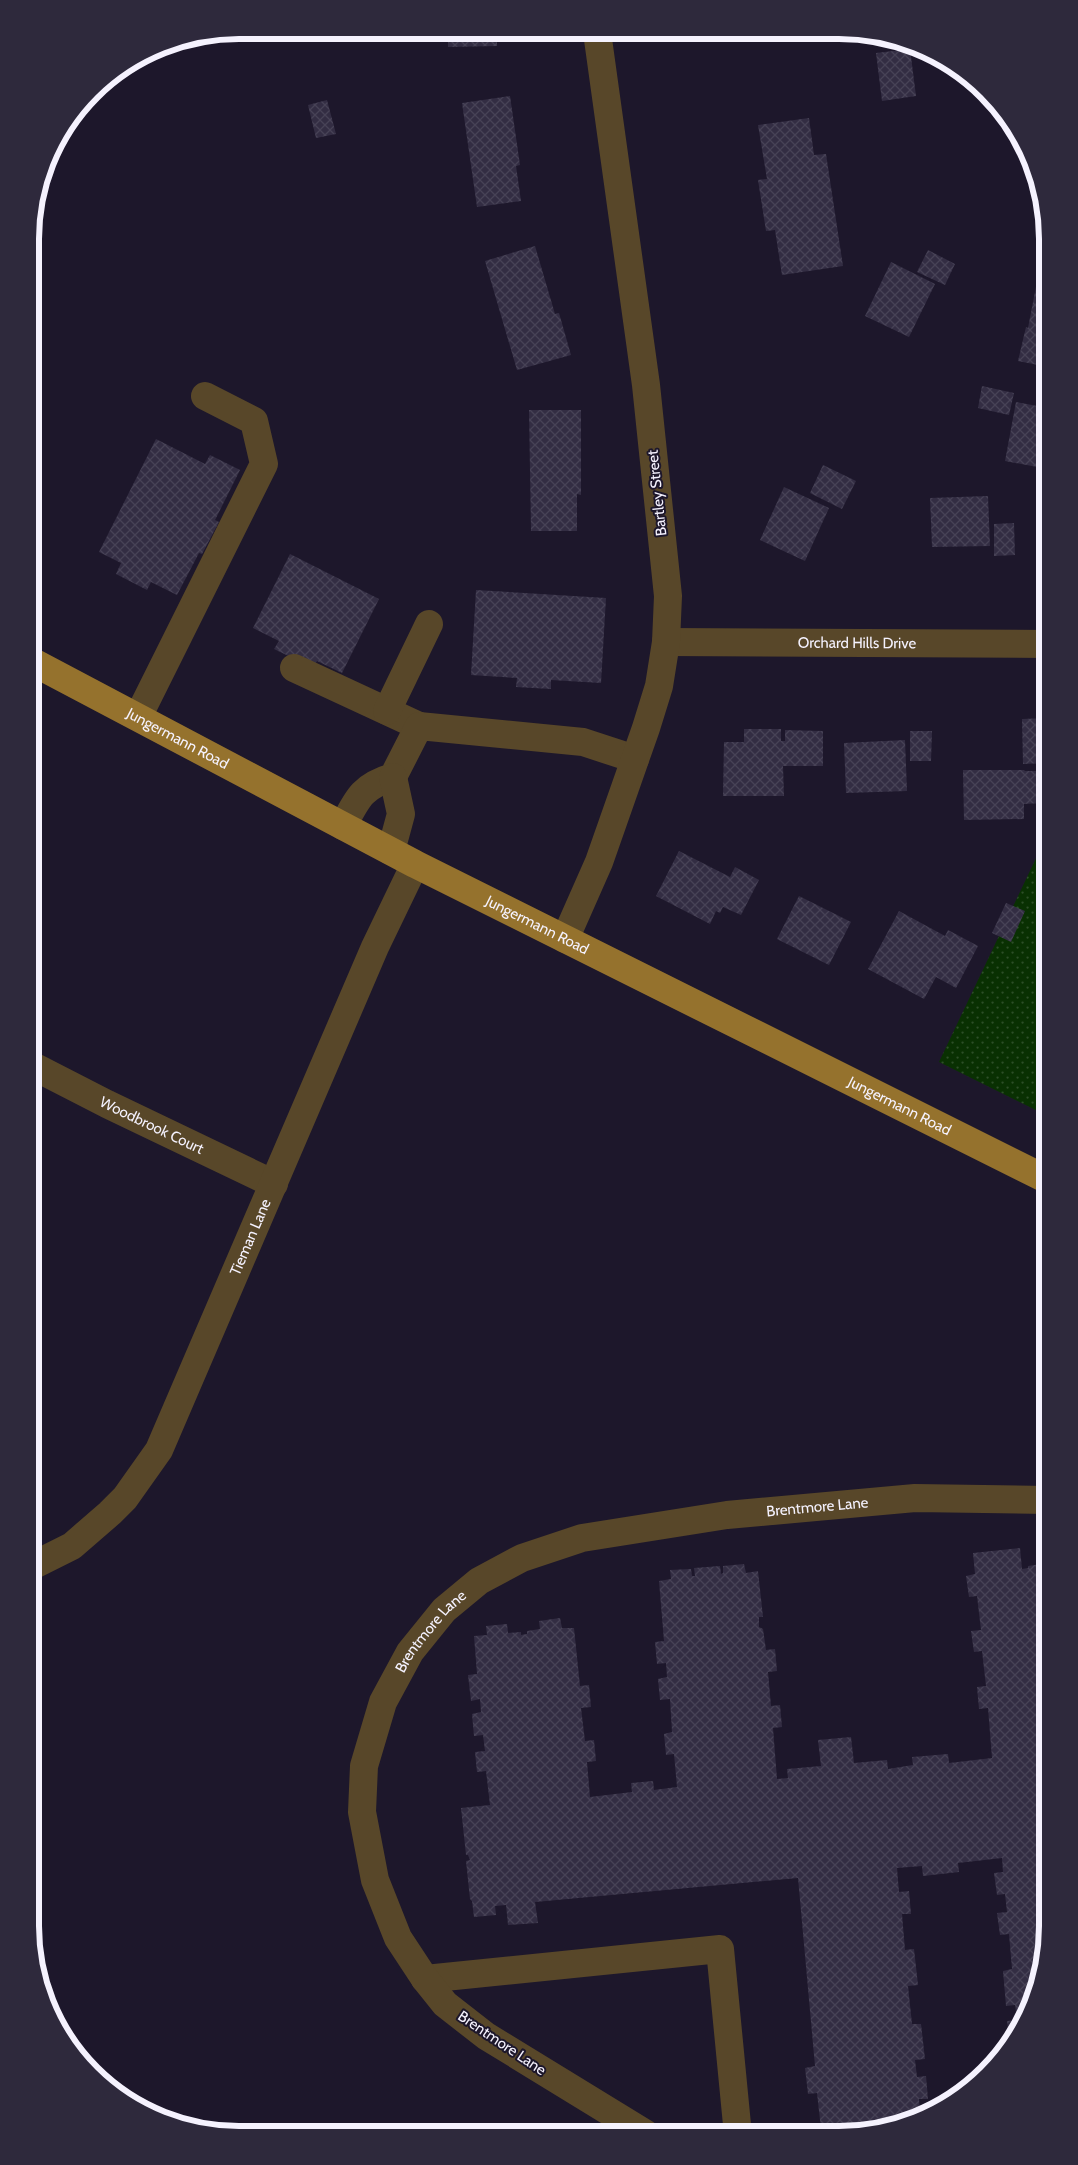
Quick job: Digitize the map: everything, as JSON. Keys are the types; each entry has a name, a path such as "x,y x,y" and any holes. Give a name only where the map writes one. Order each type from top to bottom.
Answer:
{"main road":[{"name":"Jungermann Road","path":"39,665 415,864 1039,1176"}],"street":[{"name":"Bartley Street","path":"565,939 599,862 658,686 666,642 668,596 646,385 598,39"},
{"path":"138,717 264,464 254,421 205,396"},
{"path":"387,711 429,624"},
{"name":"Orchard Hills Drive","path":"666,642 1039,644"},
{"path":"294,668 419,726 584,742 635,759"},
{"path":"391,851 402,814 393,777 419,726"},
{"path":"343,826 360,794 376,782 393,777"},
{"name":"Tieman Lane","path":"39,1562 72,1546 125,1498 159,1450 375,947 415,864"},
{"name":"Woodbrook Court","path":"39,1069 274,1184"},
{"name":"Brentmore Lane","path":"633,2126 486,2036 445,2004 425,1979 398,1938 375,1880 362,1812 364,1766 383,1702 410,1652 444,1610 479,1581 522,1558 582,1538 727,1515 915,1498 1039,1500"},
{"path":"425,1979 720,1950 737,2126"}],"green space":[{"path":"1039,852 1039,1112 939,1062"}],"building":[{"path":"448,39 497,39 497,46 448,47"},
{"path":"905,50 910,52 916,96 882,101 876,53"},
{"path":"510,96 520,165 516,166 521,201 477,207 462,103"},
{"path":"327,100 336,134 316,138 308,105"},
{"path":"809,118 814,155 826,154 843,266 782,275 775,230 766,231 758,180 767,179 758,125"},
{"path":"535,246 555,314 559,313 571,355 517,370 485,261"},
{"path":"928,250 955,264 945,285 917,272"},
{"path":"891,262 935,284 909,337 865,316"},
{"path":"1039,271 1039,365 1018,361 1026,327 1028,328"},
{"path":"982,386 1014,393 1009,415 978,408"},
{"path":"1016,402 1039,406 1039,467 1005,461"},
{"path":"529,410 581,410 581,495 577,494 577,531 531,531"},
{"path":"156,439 205,464 210,455 240,470 215,520 219,522 202,554 199,553 177,595 151,582 147,590 116,574 121,563 99,552"},
{"path":"823,465 856,481 842,509 810,493"},
{"path":"784,487 829,508 805,561 760,540"},
{"path":"988,496 990,546 932,547 930,498"},
{"path":"1014,523 1015,555 994,556 994,524"},
{"path":"290,554 379,599 342,673 317,661 313,668 274,649 279,641 253,628"},
{"path":"476,590 606,598 601,683 551,680 551,689 516,687 517,678 471,675"},
{"path":"1039,718 1039,763 1023,764 1022,719"},
{"path":"744,729 781,729 781,741 785,741 785,730 823,731 823,766 783,766 784,796 723,796 724,742 744,742"},
{"path":"910,731 932,731 931,761 910,761"},
{"path":"905,740 907,791 846,793 844,743"},
{"path":"963,770 1039,771 1039,803 1024,804 1024,819 964,820"},
{"path":"679,851 730,877 735,867 759,880 741,915 723,907 720,913 716,911 710,924 656,896"},
{"path":"799,896 851,922 829,965 777,939"},
{"path":"1006,903 1025,911 1011,942 992,933"},
{"path":"899,911 945,936 948,930 978,946 956,988 936,977 924,999 868,969"},
{"path":"1020,1548 1022,1569 1039,1564 1038,1952 1029,1990 1017,2018 1015,2005 1006,2006 1003,1971 1012,1969 1009,1934 1000,1935 997,1913 1007,1912 1005,1894 997,1895 994,1873 1003,1872 1002,1858 958,1863 959,1872 923,1876 922,1866 897,1868 899,1892 909,1891 911,1914 902,1914 905,1950 914,1949 918,1985 908,1986 912,2024 921,2024 925,2059 915,2060 917,2077 926,2076 928,2099 919,2099 920,2110 903,2116 865,2125 821,2126 817,2093 808,2094 805,2068 815,2066 798,1878 535,1902 538,1923 508,1925 506,1905 495,1906 496,1915 474,1917 466,1861 470,1860 468,1855 466,1855 461,1808 490,1805 486,1771 477,1772 475,1752 485,1751 483,1735 474,1736 472,1714 481,1712 480,1699 471,1701 468,1675 477,1674 474,1636 487,1635 486,1626 507,1624 508,1633 521,1632 521,1635 527,1634 527,1631 540,1629 539,1621 560,1618 562,1628 574,1628 580,1686 589,1685 591,1707 581,1708 585,1741 594,1740 596,1761 587,1762 590,1797 632,1792 631,1783 653,1781 654,1790 677,1787 674,1754 666,1755 664,1734 672,1732 670,1699 660,1700 658,1679 667,1677 666,1663 657,1664 655,1642 664,1641 659,1581 671,1579 670,1570 691,1569 692,1576 695,1576 694,1568 720,1566 721,1574 723,1573 723,1566 744,1564 746,1573 758,1571 763,1617 759,1617 759,1627 763,1629 766,1650 775,1649 777,1671 768,1672 771,1706 780,1705 782,1727 773,1728 777,1779 788,1778 787,1769 821,1766 818,1740 851,1737 854,1763 887,1760 888,1769 913,1765 912,1757 948,1754 949,1763 992,1758 988,1708 979,1709 977,1687 986,1686 982,1651 974,1652 971,1631 981,1630 977,1596 969,1597 966,1576 975,1574 973,1553"},
{"path":"1016,2020 1008,2032 1007,2021"}]}
